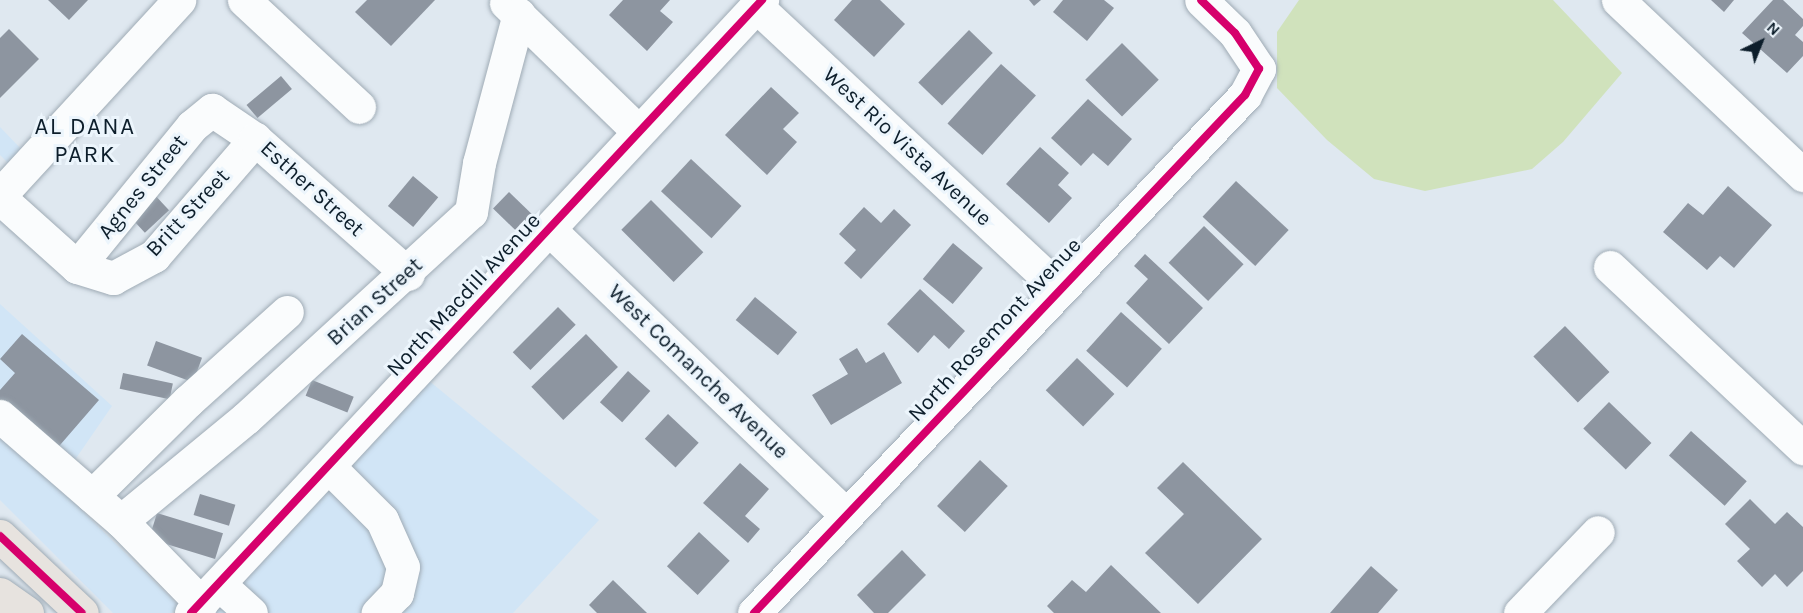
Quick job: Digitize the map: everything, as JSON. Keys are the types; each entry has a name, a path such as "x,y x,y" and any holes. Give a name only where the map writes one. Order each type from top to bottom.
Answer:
{"main road":[{"path":"0,536 82,613"},
{"path":"0,594 27,613"}],"street":[{"path":"77,267 2,188 179,0"},
{"path":"244,0 359,107"},
{"name":"North Rosemont Avenue","path":"772,607 846,515 1245,94 1259,69 1235,33 1201,0"},
{"path":"1618,0 1803,175"},
{"name":"North Macdill Avenue","path":"204,600 759,3"},
{"name":"West Rio Vista Avenue","path":"759,3 1059,288"},
{"path":"511,7 638,131"},
{"name":"Brian Street","path":"125,525 408,274 471,212 511,7"},
{"name":"Esther Street","path":"212,110 255,139 408,274"},
{"name":"Agnes Street","path":"77,267 192,126 212,110"},
{"name":"Britt Street","path":"77,267 113,278 154,256 255,139"},
{"name":"West Comanche Avenue","path":"550,230 846,515"},
{"path":"1610,267 1803,447"},
{"path":"92,496 188,400 287,312"},
{"path":"0,416 125,525 174,576 204,600 251,613"},
{"path":"329,467 382,520 403,567 397,593 378,613"},
{"path":"1520,613 1598,532"}],"shaded area":[{"path":"0,127 23,151 10,165 0,155"},
{"path":"0,304 112,406 57,486 179,606 172,613 113,613 0,500"},
{"path":"428,380 599,520 513,613 210,613"}],"green space":[{"path":"1299,0 1553,0 1622,73 1563,142 1532,169 1425,191 1374,179 1327,140 1277,88 1277,32"}],"building":[{"path":"48,0 88,0 69,20"},
{"path":"367,0 435,0 391,46 355,12"},
{"path":"623,0 670,0 660,11 673,22 647,51 609,15"},
{"path":"852,0 880,0 905,24 874,57 834,20"},
{"path":"1029,0 1041,0 1034,6"},
{"path":"1063,0 1104,0 1114,8 1087,41 1053,12"},
{"path":"1711,0 1734,0 1724,12"},
{"path":"1773,0 1783,0 1803,19 1803,26 1795,35 1803,42 1803,56 1787,73 1742,33"},
{"path":"9,29 39,59 0,98 0,38"},
{"path":"969,30 993,53 942,105 918,83"},
{"path":"1122,43 1159,80 1122,117 1085,80"},
{"path":"1001,64 1036,95 982,155 947,123"},
{"path":"281,76 292,89 257,118 247,105"},
{"path":"771,87 799,113 783,129 797,142 767,175 725,135"},
{"path":"1088,99 1132,139 1108,166 1093,153 1081,166 1051,138"},
{"path":"1040,147 1069,173 1058,185 1072,198 1049,223 1006,184"},
{"path":"691,159 741,206 711,238 661,191"},
{"path":"413,176 438,197 413,227 388,206"},
{"path":"1236,181 1289,230 1255,266 1203,217"},
{"path":"1728,186 1772,225 1734,268 1720,256 1707,270 1663,232 1688,203 1703,215"},
{"path":"152,192 169,210 145,233 128,215"},
{"path":"509,192 535,217 519,234 493,209"},
{"path":"651,200 703,252 674,282 621,230"},
{"path":"864,207 881,223 894,209 911,225 861,279 844,263 856,250 839,234"},
{"path":"1204,226 1244,264 1208,301 1169,263"},
{"path":"953,243 983,268 953,304 923,279"},
{"path":"1145,254 1203,308 1169,344 1126,303 1148,279 1134,266"},
{"path":"920,289 965,331 949,349 934,335 918,353 887,324"},
{"path":"755,297 797,332 778,355 736,320"},
{"path":"558,307 576,325 530,370 513,352"},
{"path":"1121,312 1162,349 1127,387 1086,351"},
{"path":"1565,326 1609,372 1578,403 1533,357"},
{"path":"22,334 99,400 54,452 0,406 0,390 15,373 0,359"},
{"path":"586,334 618,367 563,420 531,387"},
{"path":"156,341 202,358 193,382 147,365"},
{"path":"857,348 866,363 884,352 902,383 831,425 812,395 848,374 839,359"},
{"path":"1077,358 1114,394 1083,426 1046,390"},
{"path":"628,371 650,391 622,422 600,402"},
{"path":"123,373 173,384 170,399 120,389"},
{"path":"312,380 354,397 347,413 306,396"},
{"path":"1609,402 1651,443 1626,470 1583,429"},
{"path":"668,414 699,443 676,468 645,439"},
{"path":"1691,431 1747,481 1725,506 1669,456"},
{"path":"980,460 1008,486 965,532 937,506"},
{"path":"1183,462 1262,539 1198,604 1145,553 1184,514 1157,488"},
{"path":"740,463 769,489 745,516 760,529 748,543 703,503"},
{"path":"200,494 235,505 229,526 194,515"},
{"path":"1750,499 1775,524 1787,512 1803,527 1803,571 1787,587 1775,574 1762,587 1737,561 1750,549 1725,524"},
{"path":"157,513 223,533 215,559 149,539"},
{"path":"699,532 730,561 698,595 667,566"},
{"path":"902,550 926,575 888,613 874,613 857,595"},
{"path":"1111,565 1161,613 1054,613 1047,606 1072,580 1086,592"},
{"path":"1371,566 1398,590 1378,613 1330,613"},
{"path":"613,580 647,613 597,613 589,605"}],"cycle path":[{"path":"191,613 762,0"},
{"path":"754,613 1245,95 1259,69 1235,33 1201,0"},
{"path":"0,536 82,613"}],"district":[{"name":"AL DANA PARK","path":"85,141"}]}
